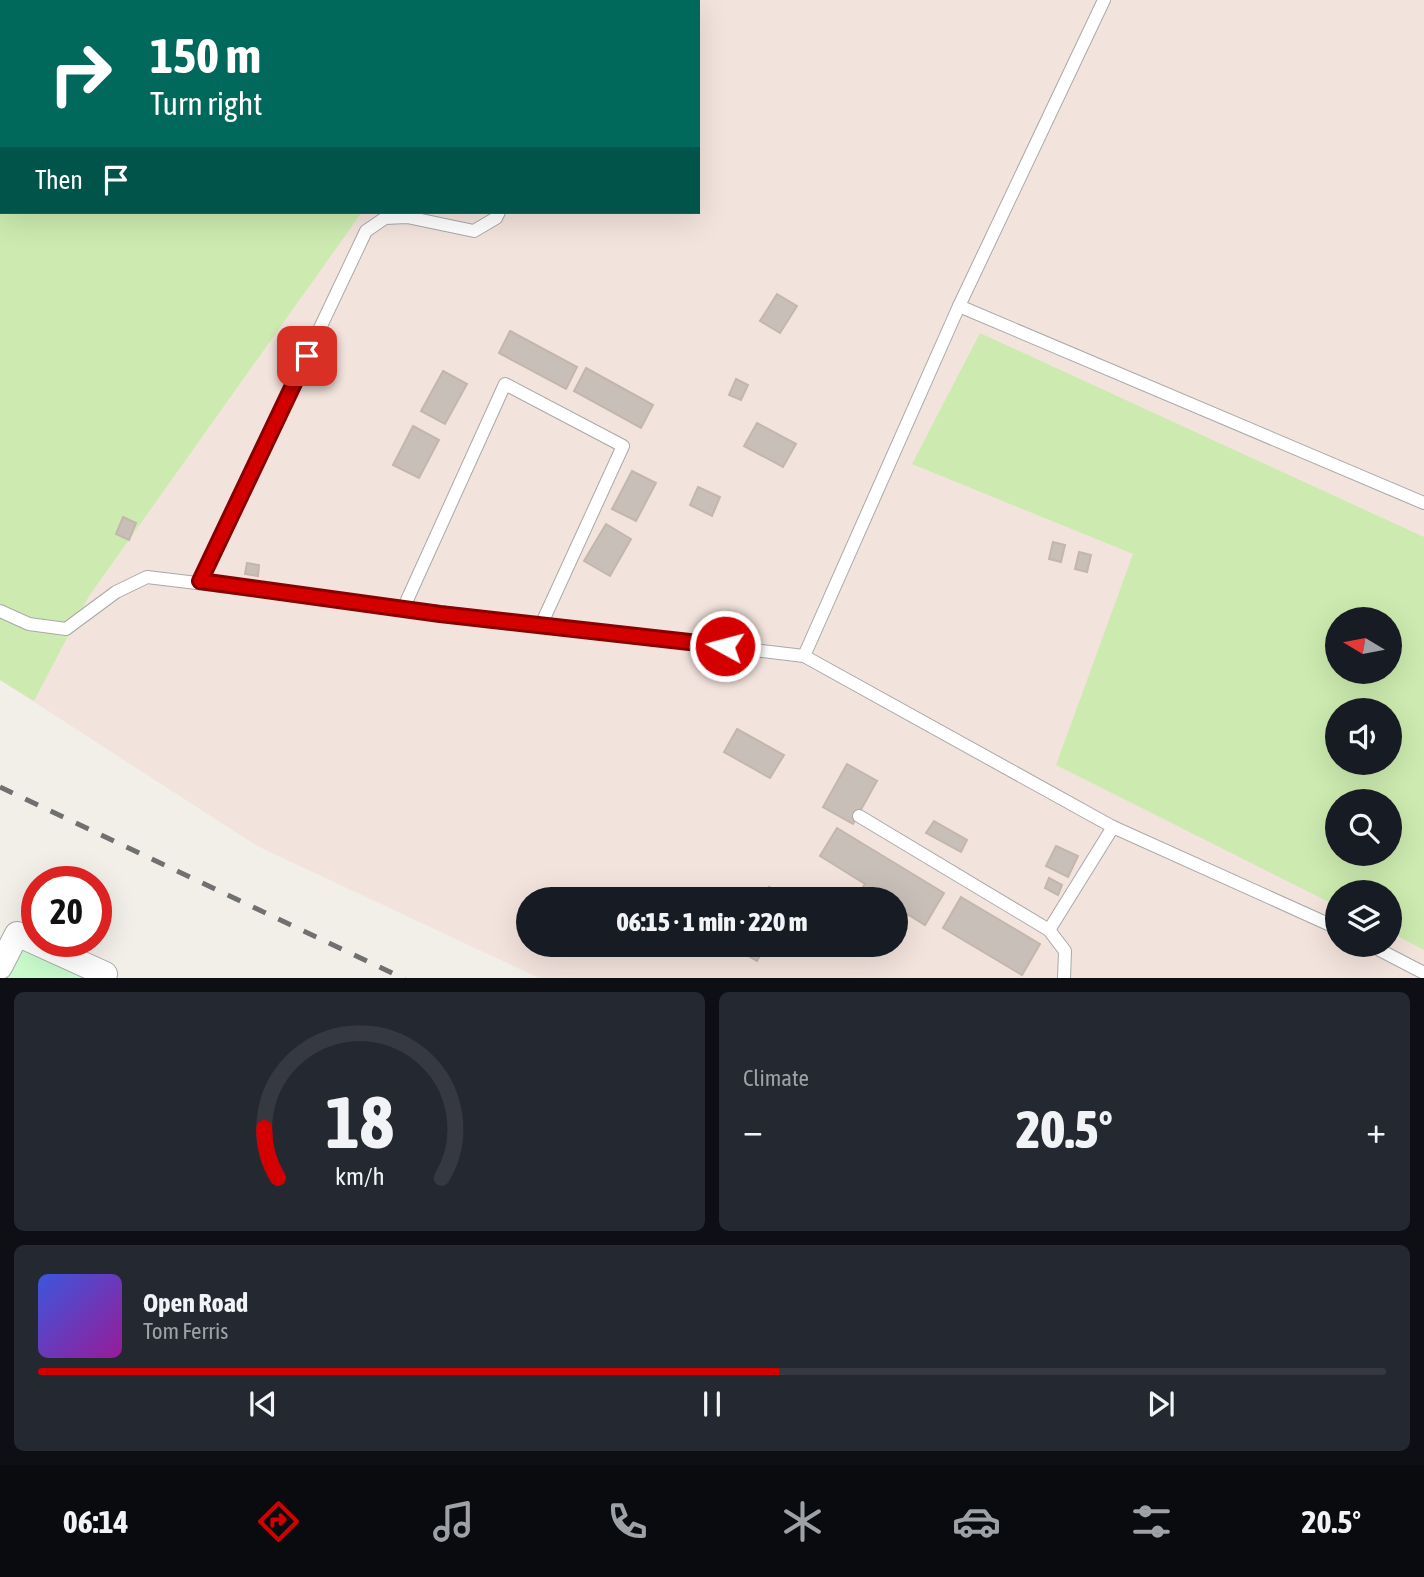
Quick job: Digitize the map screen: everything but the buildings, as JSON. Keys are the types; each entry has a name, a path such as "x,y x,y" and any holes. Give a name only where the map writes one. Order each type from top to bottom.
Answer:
{"street":[{"path":"0,967 17,934 105,974 103,978"}],"lane":[{"path":"804,656 959,306 1104,0"},
{"path":"200,581 366,231 385,218 407,217 474,230 496,218 498,214"},
{"path":"959,306 1424,503"},
{"path":"403,609 505,384 623,446 541,625"},
{"path":"0,611 29,624 66,629 116,592 147,577 200,581 403,609 804,656 1113,827 1325,923"},
{"path":"859,817 1049,930 1065,951 1064,978"},
{"path":"1049,930 1113,827"},
{"path":"1393,957 1424,973"}],"shaded area":[{"path":"700,0 1424,0 1424,978 539,978 257,846 0,680 0,214 700,214"}],"green space":[{"path":"0,214 361,214 89,596 34,701 0,680"},
{"path":"980,333 1424,537 1424,950 1402,938 1402,880 1325,880 1325,900 1056,765 1133,554 912,464"},
{"path":"21,946 21,957 44,957 88,978 5,978"}],"railway":[{"path":"0,787 403,978"}],"route":[{"path":"307,356 200,581 440,614 725,646"}]}
